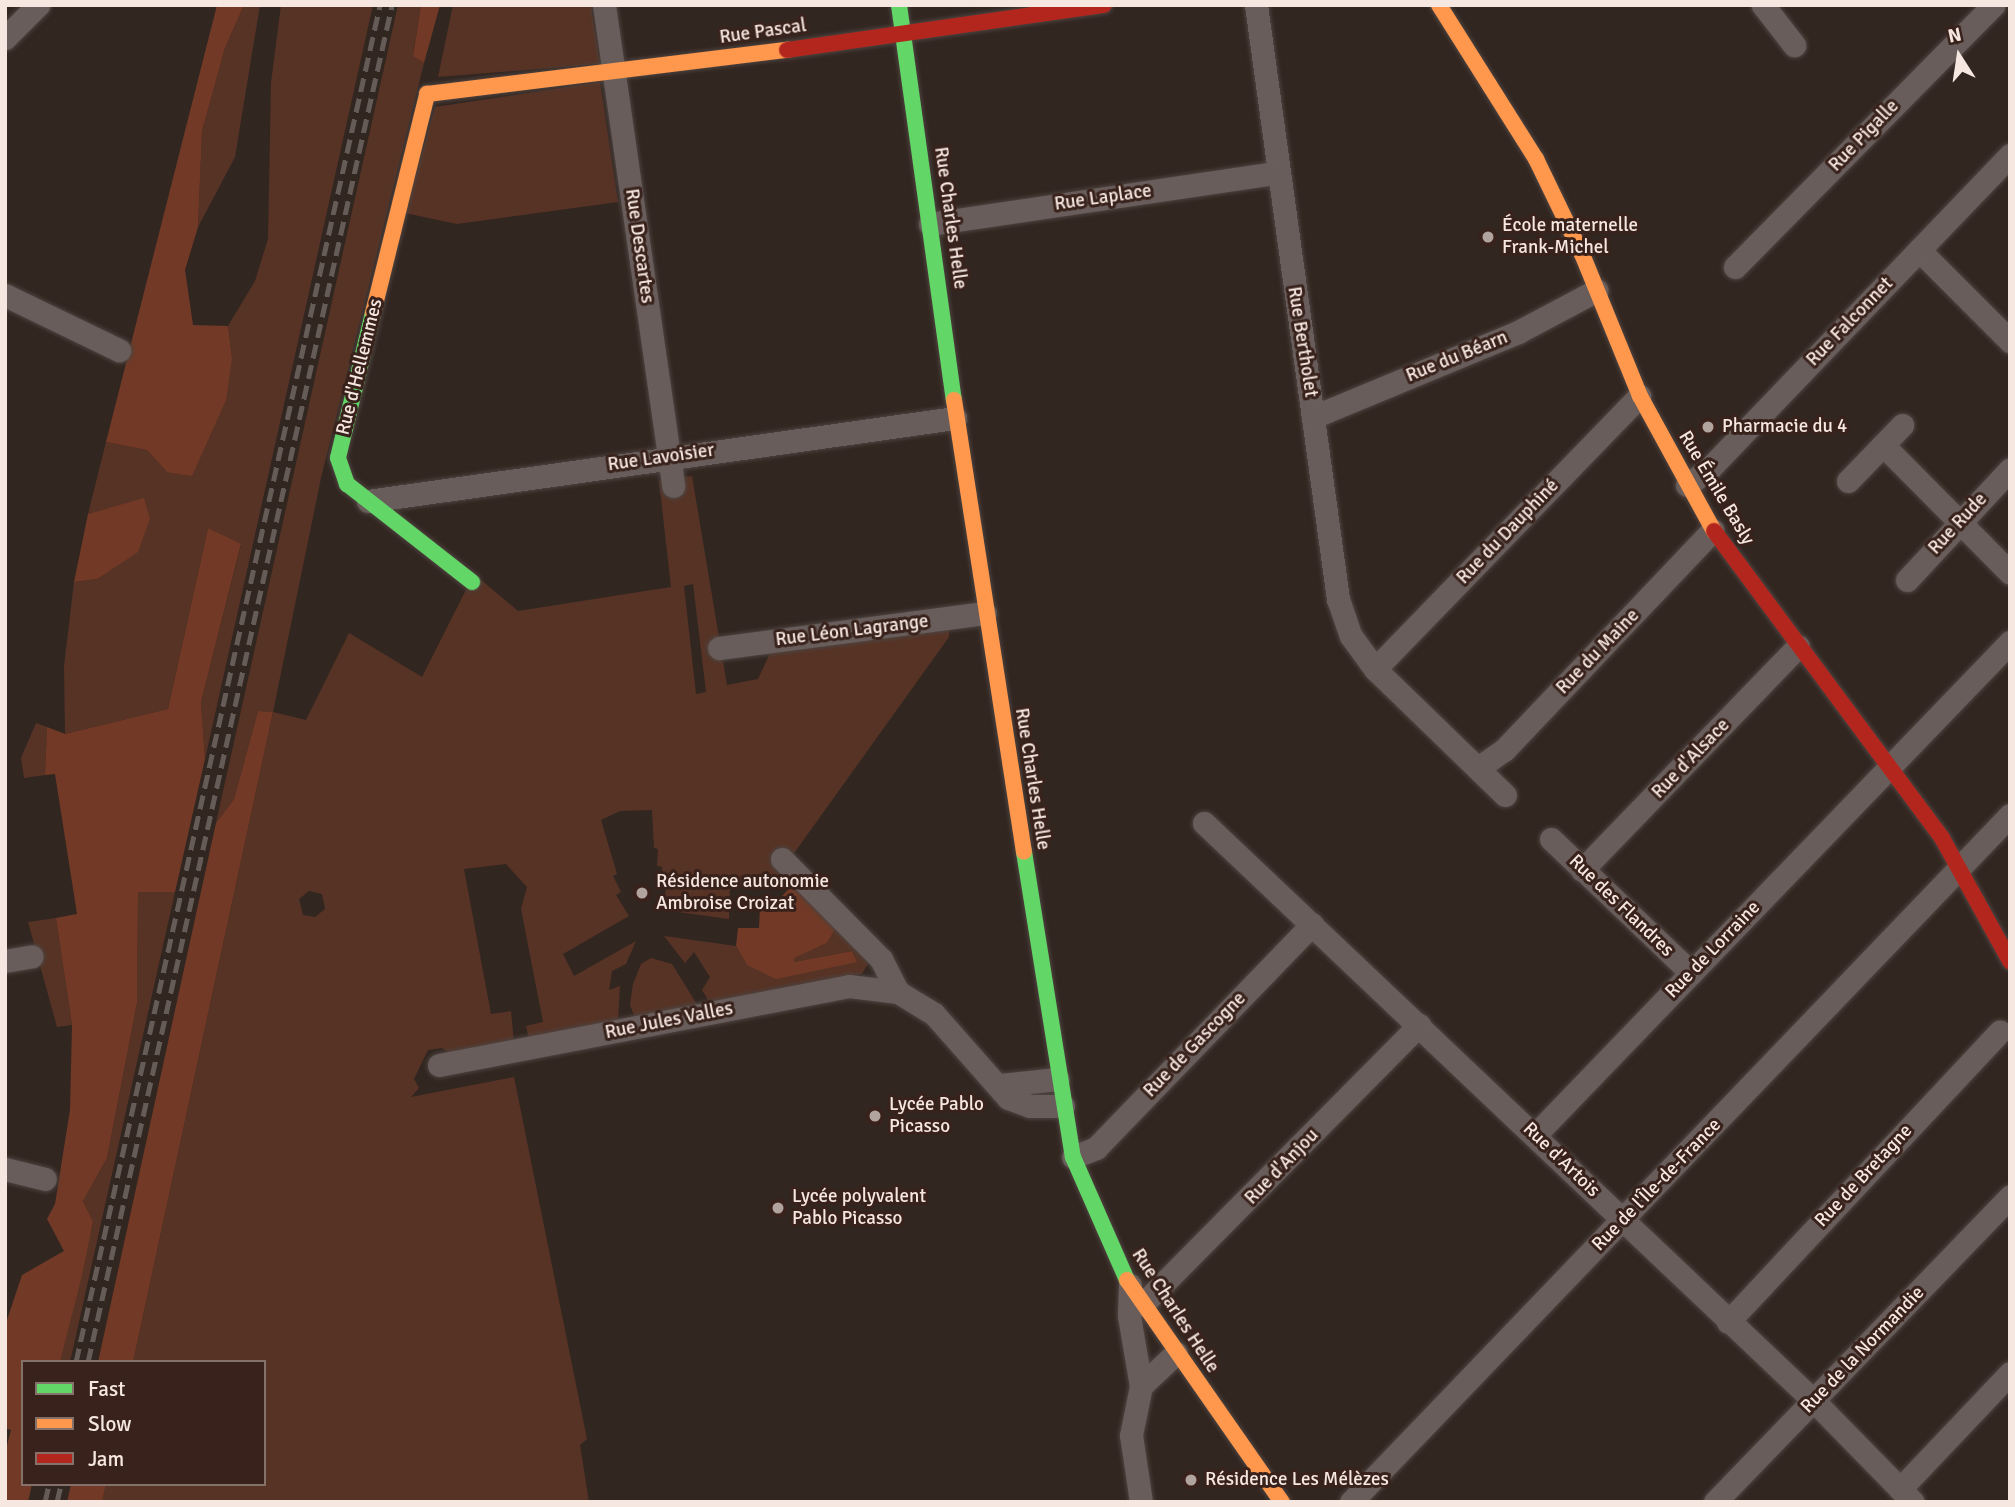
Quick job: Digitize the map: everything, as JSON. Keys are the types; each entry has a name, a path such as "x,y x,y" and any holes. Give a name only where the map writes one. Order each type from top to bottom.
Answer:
{"street":[{"path":"5,38 38,5"},
{"name":"Rue Descartes","path":"604,5 673,486"},
{"name":"Rue Charles Helle","path":"899,5 955,418 1058,1079 1073,1157 1094,1213 1142,1306 1282,1502"},
{"name":"Rue Pascal","path":"427,94 614,75 1104,5"},
{"name":"Rue Bertholet","path":"1256,5 1276,173 1338,599 1352,636 1375,669"},
{"name":"Rue Émile Basly","path":"1439,5 1535,159 1597,290 1640,396 1713,530 1890,765 1960,865 2010,961"},
{"path":"1763,5 1794,45"},
{"name":"Rue Pigalle","path":"1735,267 1993,5"},
{"name":"Rue d'Hellemmes","path":"427,94 338,458 347,484 472,582"},
{"name":"Rue Falconnet","path":"1687,485 1709,469 2010,155"},
{"name":"Rue Laplace","path":"930,224 1276,173"},
{"path":"1919,250 2010,341"},
{"name":"Rue du Béarn","path":"1313,417 1518,332 1597,290"},
{"path":"5,295 119,350"},
{"name":"Rue du Dauphiné","path":"1375,669 1640,396"},
{"name":"Rue Lavoisier","path":"368,501 669,456 955,418"},
{"path":"1848,481 1902,425"},
{"path":"1883,445 2010,573"},
{"name":"Rue Rude","path":"1907,580 2010,469"},
{"name":"Rue du Maine","path":"1478,768 1504,750 1713,530"},
{"name":"Rue Léon Lagrange","path":"719,648 985,613"},
{"name":"Rue de Lorraine","path":"1535,1135 2010,642"},
{"name":"Rue d'Alsace","path":"1582,870 1798,646"},
{"path":"1375,669 1506,795"},
{"name":"Rue de l'Île-de-France","path":"1351,1502 2010,815"},
{"name":"Rue d'Artois","path":"1204,823 1814,1401 1906,1496"},
{"name":"Rue des Flandres","path":"1551,839 1691,973"},
{"path":"782,859 881,959 898,992 934,1014 1016,1103 1063,1106"},
{"name":"Rue de Gascogne","path":"1073,1157 1096,1148 1312,924"},
{"path":"5,961 32,956"},
{"name":"Rue Jules Valles","path":"439,1065 849,986 898,992"},
{"name":"Rue d'Anjou","path":"1142,1306 1419,1025"},
{"name":"Rue de Bretagne","path":"1728,1322 2000,1031"},
{"path":"1000,1085 1058,1079"},
{"path":"5,1169 45,1179"},
{"name":"Rue de la Normandie","path":"1716,1502 2010,1196"},
{"path":"1130,1285 1129,1316 1141,1386 1131,1435 1141,1502"},
{"path":"1141,1386 1176,1353"},
{"path":"1906,1496 2010,1373"}],"shaded area":[{"path":"217,5 244,5 225,48 202,131 198,227 185,270 193,325 228,326 232,358 226,400 192,476 167,472 147,450 106,442"},
{"path":"244,5 260,5 235,157 198,227 202,131 225,48"},
{"path":"281,5 373,5 205,759 201,702 241,545 208,528 168,709 65,734 64,666 74,582 97,579 144,499 88,514 106,442 147,450 167,472 232,358 228,326 255,281 268,239 271,83"},
{"path":"398,5 421,5 413,55 424,63 321,478 273,712 258,711 234,799 216,823"},
{"path":"421,5 440,5 424,63 413,56"},
{"path":"453,5 591,5 600,64 438,77"},
{"path":"600,82 618,202 457,224 405,213 435,107"},
{"path":"692,476 727,685 758,679 772,649 949,626 949,637 772,884 730,886 729,919 663,910 666,886 661,885 662,867 657,866 658,849 654,848 652,810 620,811 601,820 617,874 613,876 621,892 616,895 629,916 563,954 574,976 636,941 626,964 612,971 609,990 620,986 618,1021 529,1039 526,1026 543,1022 521,909 527,887 506,864 464,869 491,1014 511,1011 514,1042 454,1056 442,1048 428,1050 414,1079 419,1088 411,1097 514,1077 587,1439 580,1445 589,1502 102,1502 106,1486 266,1486 266,1360 133,1360 273,712 306,720 349,633 422,677 474,574 518,611 671,587 659,481","holes":["693,584 706,692 696,694 684,586","309,891 322,894 325,909 315,917 303,915 299,899"]},
{"path":"144,498 150,519 138,552 97,579 74,582 88,514"},
{"path":"208,528 241,544 201,702 205,759 175,892 138,892 137,1003 107,1158 83,1201 93,1222 82,1275 61,1360 21,1360 21,1486 32,1486 28,1502 5,1502 5,1453 11,1430 5,1428 5,1326 22,1275 64,1251 47,1219 55,1204 70,1110 72,1025 56,918 77,914 55,774 45,775 47,727 65,734 168,709"},
{"path":"258,711 273,712 133,1360 98,1360 216,823 234,799"},
{"path":"36,723 47,727 45,775 24,778 21,758"},
{"path":"795,882 837,926 827,943 794,958 794,962 852,951 857,962 776,979 747,965 736,946 738,928 759,928 760,906 773,906"},
{"path":"138,892 175,892 70,1360 60,1360 93,1223 83,1201 107,1158 137,1003"},
{"path":"56,918 72,1025 57,1027 28,922"},
{"path":"837,926 869,962 862,974 710,1003 702,990 710,977 694,952 685,963 664,936 736,946 747,965 857,962 852,951 794,962 793,958 827,943"},
{"path":"651,958 672,964 698,1006 635,1018 630,1005 633,984 641,964"},
{"path":"71,1486 106,1486 102,1502 67,1502"}],"railway":[{"path":"76,1360 380,5"},
{"path":"88,1360 392,5"},
{"path":"45,1502 49,1486"},
{"path":"57,1502 61,1486"}],"traffic: fast":[{"path":"899,5 954,400"},
{"path":"373,313 338,458 347,484 472,582"},
{"path":"1024,852 1073,1157 1127,1280"}],"traffic: slow":[{"path":"1439,5 1536,159 1582,254 1640,396 1714,531"},
{"path":"373,313 427,94 787,50"},
{"path":"954,400 1024,852"},
{"path":"1127,1280 1282,1502"}],"traffic: jam":[{"path":"787,50 1104,5"},
{"path":"1714,531 1942,838 2010,961"}],"place":[{"name":"École maternelle Frank-Michel","path":"1488,237"},
{"name":"Pharmacie du 4","path":"1708,427"},
{"name":"Résidence autonomie Ambroise Croizat","path":"642,893"},
{"name":"Lycée Pablo Picasso","path":"875,1116"},
{"name":"Lycée polyvalent Pablo Picasso","path":"778,1208"},
{"name":"Résidence Les Mélèzes","path":"1191,1480"}]}
